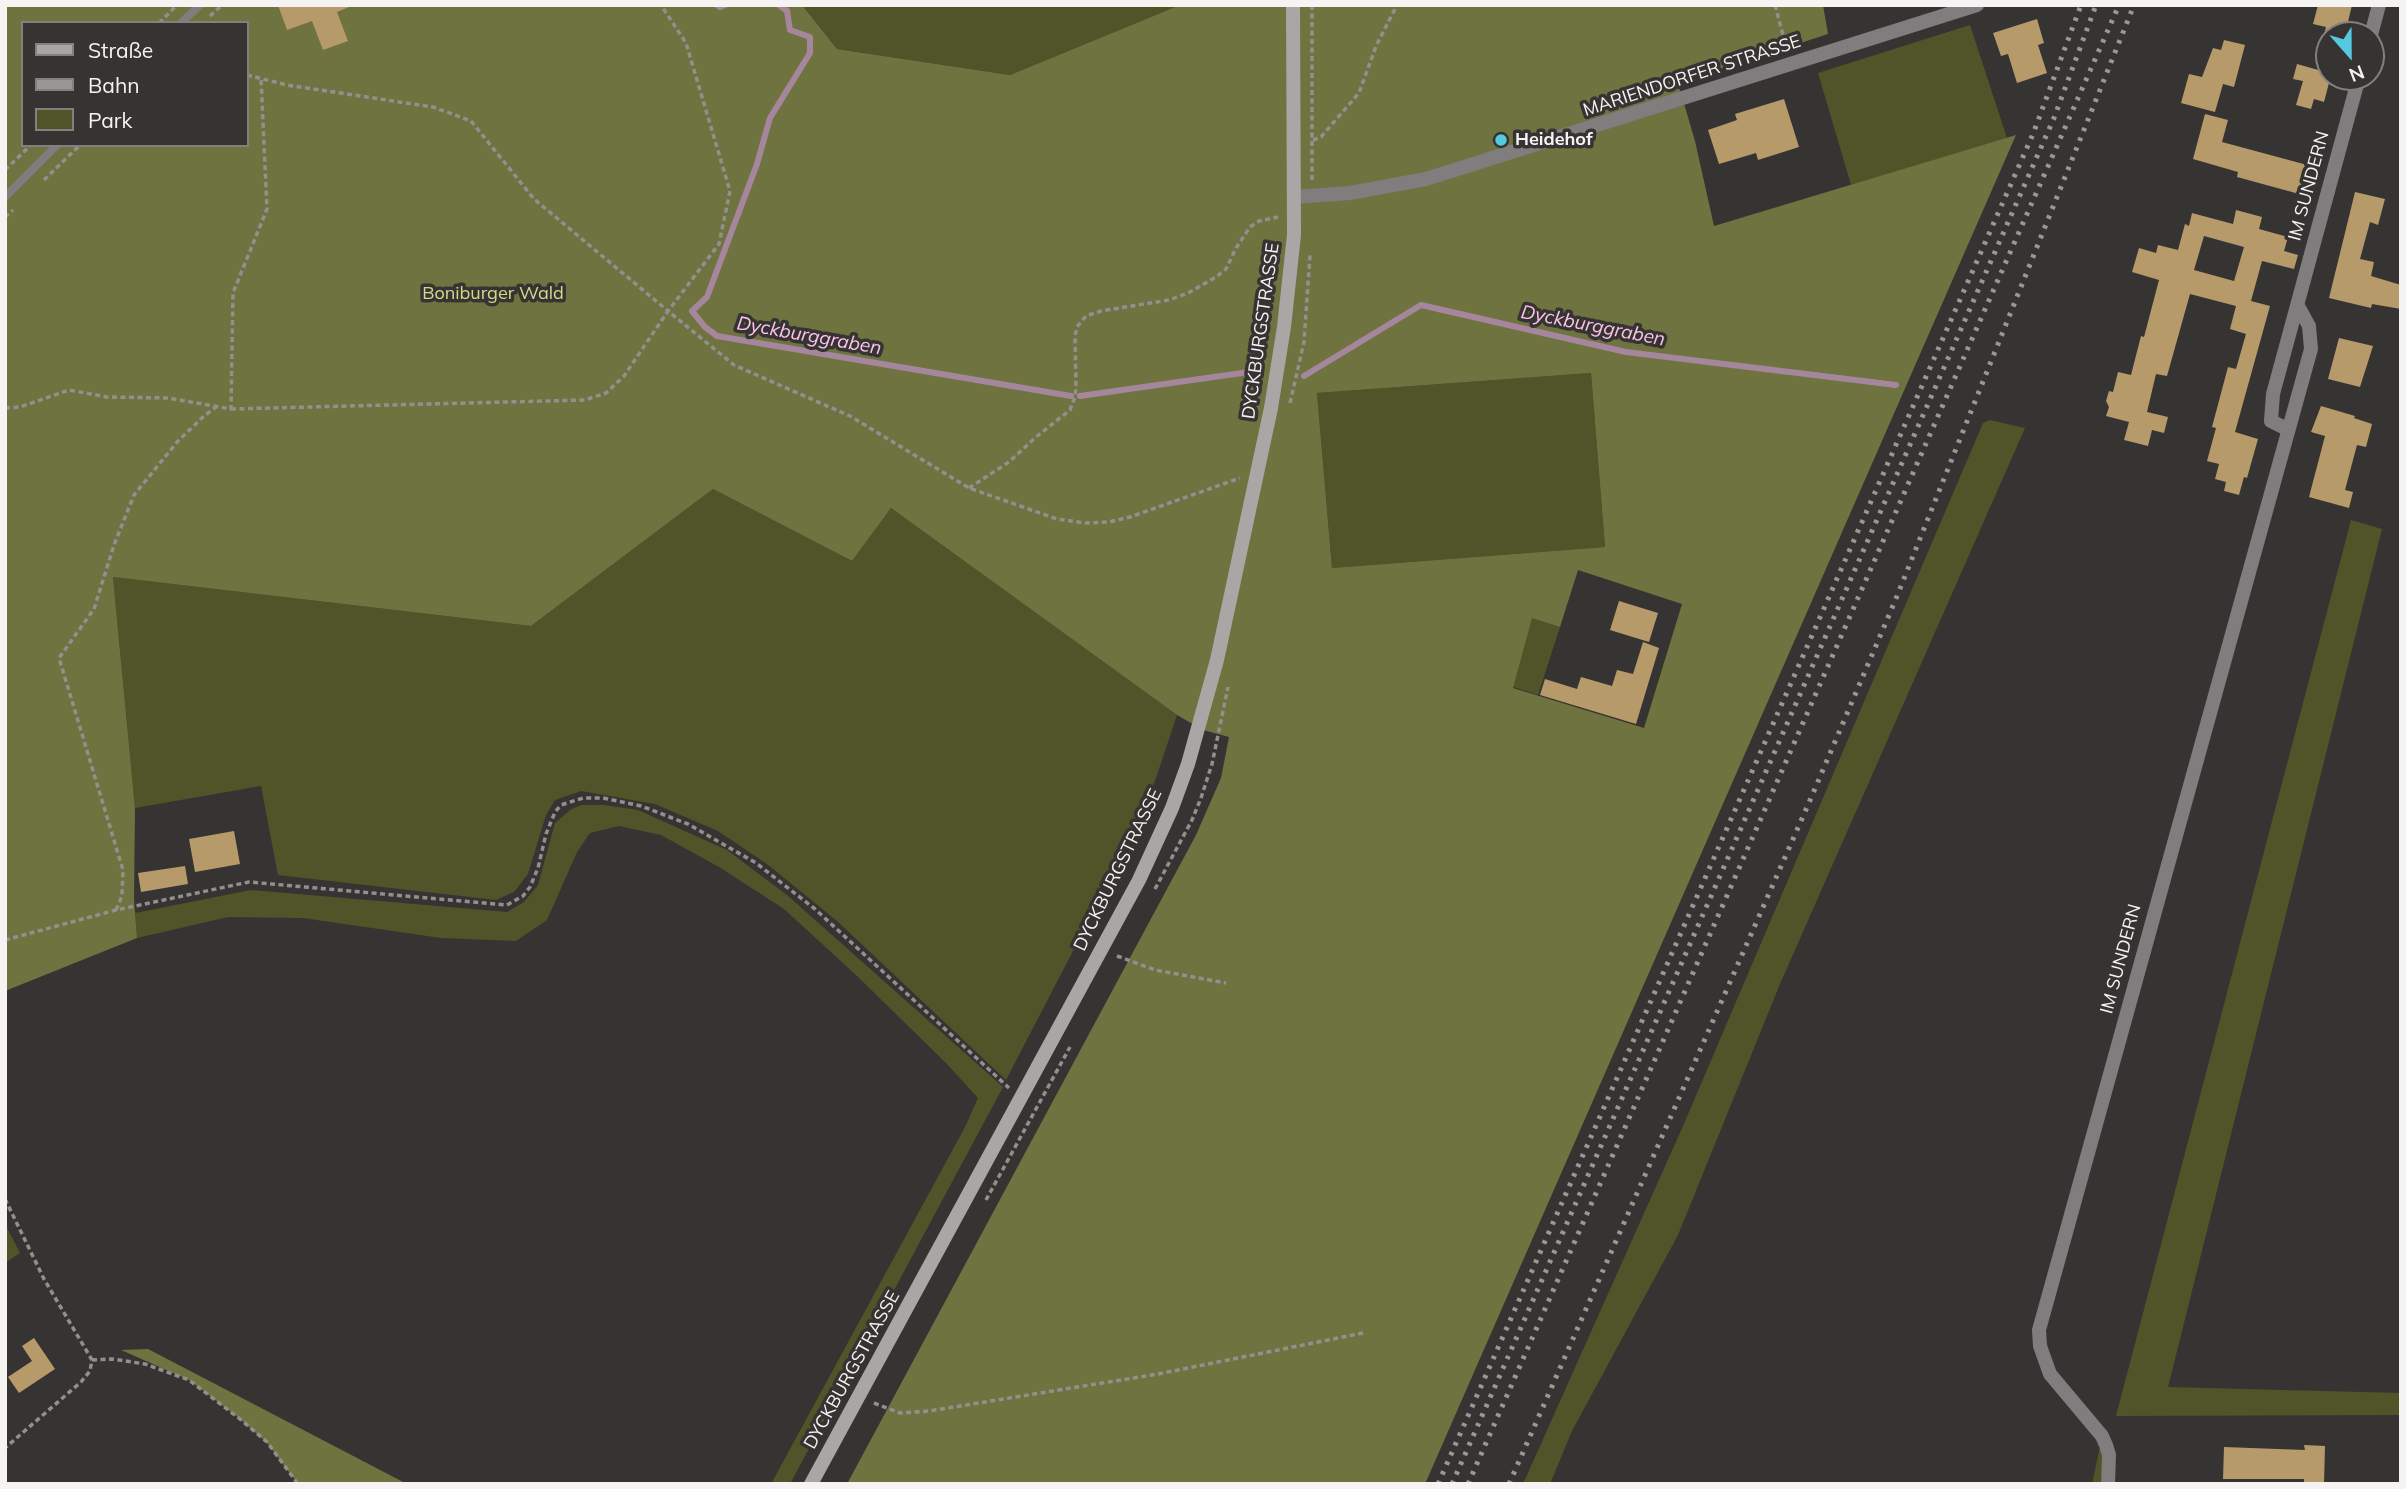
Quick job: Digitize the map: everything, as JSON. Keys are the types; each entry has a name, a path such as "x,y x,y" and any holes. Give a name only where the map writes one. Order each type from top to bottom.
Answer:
{"street":[{"name":"DYCKBURGSTRASSE","path":"811,1484 1127,903 1152,855 1181,786 1214,672 1271,408 1288,298 1294,235 1293,5"},
{"name":"MARIENDORFER STRASSE","path":"1294,197 1369,190 1426,179 1977,5"},
{"name":"IM SUNDERN","path":"2287,429 2271,421 2273,394 2356,91"},
{"name":"IM SUNDERN","path":"2108,1484 2109,1455 2106,1445 2050,1374 2040,1346 2039,1331 2311,348 2309,326 2298,306"}],"lane":[{"path":"182,21 200,5"},
{"path":"5,197 56,147"}],"path":[{"path":"161,21 177,5"},
{"path":"5,408 20,407 69,390 107,397 168,398 231,409 585,400 606,393 624,376 668,310 719,244 730,191 686,43 661,5"},
{"path":"1312,5 1312,196"},
{"path":"1313,140 1321,136 1359,93 1376,46 1397,5"},
{"path":"1775,5 1791,65"},
{"path":"248,75 287,85 433,107 471,121 534,199 734,365 850,416 969,488 1057,519 1085,523 1109,522 1130,517 1242,477 1240,488"},
{"path":"231,409 233,293 267,209 261,78"},
{"path":"5,170 30,147"},
{"path":"969,488 1009,462 1070,410 1076,387 1075,336 1077,327 1087,316 1101,311 1169,300 1188,293 1216,278 1226,269 1242,236 1250,227 1259,221 1280,217 1280,226"},
{"path":"1290,405 1304,342 1311,249"},
{"path":"116,909 122,895 123,870 59,658 94,609 114,545 134,495 178,441 216,407"},
{"path":"1149,900 1201,798 1212,764 1231,678"},
{"path":"5,940 116,909 249,882 507,905 516,902 530,887 555,812 561,805 583,798 603,798 642,806 688,824 756,863 815,909 1010,1090 1017,1079"},
{"path":"1124,946 1118,957 1155,970 1226,982"},
{"path":"982,1207 1074,1039"},
{"path":"5,1199 44,1279 92,1360 89,1371 81,1382 5,1448"},
{"path":"879,1395 874,1404 900,1413 929,1411 1183,1370 1363,1333"},
{"path":"92,1360 112,1359 145,1364 189,1380 267,1443 298,1484"}],"green space":[{"name":"Boniburger Wald","path":"5,5 802,5 837,49 1010,75 1180,5 1823,5 1828,34 1678,83 1695,141 1714,226 2016,135 1425,1484 847,1484 1196,835 1221,778 1229,737 1203,730 1177,715 891,508 852,561 713,489 531,626 113,577 135,808 134,899 137,938 5,991","holes":["1591,373 1605,547 1332,568 1317,393","1578,570 1682,604 1644,728 1513,688 1532,618 1560,627"]},
{"path":"802,5 1180,5 1010,75 837,49"},
{"path":"1970,25 2007,138 1851,185 1818,73"},
{"path":"1591,373 1605,547 1332,568 1317,393"},
{"path":"1990,420 2025,428 1780,984 1678,1235 1572,1431 1550,1484 1523,1484 1683,1126 1983,423"},
{"path":"713,489 852,561 891,508 1177,715 1156,778 1127,847 1006,1080 837,921 767,864 718,831 655,804 581,791 555,800 546,815 528,874 514,892 496,900 278,875 261,786 135,808 113,577 531,626"},
{"path":"2351,520 2382,529 2168,1387 2401,1393 2401,1415 2116,1416"},
{"path":"1530,617 1560,627 1538,695 1510,686"},
{"path":"581,805 638,810 727,850 787,895 1003,1087 790,1484 771,1484 965,1127 978,1098 856,975 784,909 719,867 661,835 619,826 590,833 577,852 547,920 516,941 441,938 303,918 228,917 137,938 135,913 251,890 507,912 524,902 538,885 555,823 570,810"},
{"path":"5,1224 20,1253 5,1263"},
{"path":"148,1349 407,1484 298,1484 267,1443 189,1380 121,1350"},
{"path":"2102,1437 2108,1484 2092,1484"}],"building":[{"path":"278,5 349,5 337,12 348,41 323,50 312,21 287,30"},
{"path":"2318,5 2352,5 2348,21 2315,21 2313,24"},
{"path":"2037,19 2044,43 2038,45 2047,73 2017,83 2008,54 2001,56 1993,33"},
{"path":"2224,40 2245,45 2234,87 2223,84 2215,112 2181,103 2189,74 2202,77 2213,48 2221,50"},
{"path":"2297,64 2315,69 2315,91 2327,91 2324,102 2314,99 2311,109 2296,105 2303,81 2293,79"},
{"path":"1784,99 1799,147 1758,160 1756,153 1719,164 1708,130 1737,120 1735,114"},
{"path":"2205,114 2228,120 2222,142 2311,166 2303,195 2237,177 2238,172 2193,159"},
{"path":"2355,192 2385,199 2378,225 2370,222 2360,259 2374,262 2371,276 2401,285 2401,309 2372,304 2371,308 2329,298"},
{"path":"2236,210 2262,217 2259,229 2288,237 2284,251 2298,255 2294,269 2262,261 2251,301 2270,306 2235,432 2258,439 2247,478 2244,477 2239,495 2224,491 2226,482 2215,479 2219,464 2207,461 2216,428 2212,427 2228,367 2236,369 2246,334 2230,329 2236,306 2190,294 2167,376 2156,374 2147,412 2168,417 2164,433 2152,430 2148,446 2124,440 2129,422 2106,416 2109,407 2106,401 2109,391 2113,392 2118,372 2131,375 2159,280 2132,272 2139,248 2156,253 2158,245 2178,250 2185,224 2189,226 2192,213 2233,224","holes":["2204,236 2244,247 2234,281 2194,270"]},
{"path":"2339,338 2373,346 2360,387 2328,379"},
{"path":"2321,406 2372,424 2366,447 2357,445 2345,490 2353,492 2349,508 2309,497 2325,436 2311,432"},
{"path":"1619,601 1658,613 1649,642 1610,630"},
{"path":"1643,642 1659,648 1636,724 1540,695 1545,679 1577,689 1581,677 1612,686 1617,670 1633,674"},
{"path":"234,831 240,864 195,872 189,839"},
{"path":"185,866 188,884 141,892 138,873"},
{"path":"34,1338 55,1369 19,1393 8,1377 32,1361 22,1346"},
{"path":"2304,1445 2325,1446 2324,1484 2304,1484 2304,1479 2223,1479 2224,1447 2305,1450"}],"waterway":[{"name":"Dyckburggraben","path":"717,5 725,5"},
{"name":"Dyckburggraben","path":"779,5 787,11 790,30 810,37 810,53 770,118 757,164 707,297 692,311 705,327 717,336 1071,396"},
{"name":"Dyckburggraben","path":"1304,376 1421,305 1626,352 1896,385"},
{"name":"Dyckburggraben","path":"1080,396 1249,372"}],"railway":[{"path":"1438,1484 2033,134 2081,5"},
{"path":"1452,1484 2054,118 2096,5"},
{"path":"1468,1484 2119,5"},
{"path":"1509,1484 1895,601 2134,5"}],"place":[{"name":"Heidehof","path":"1501,140"}]}
